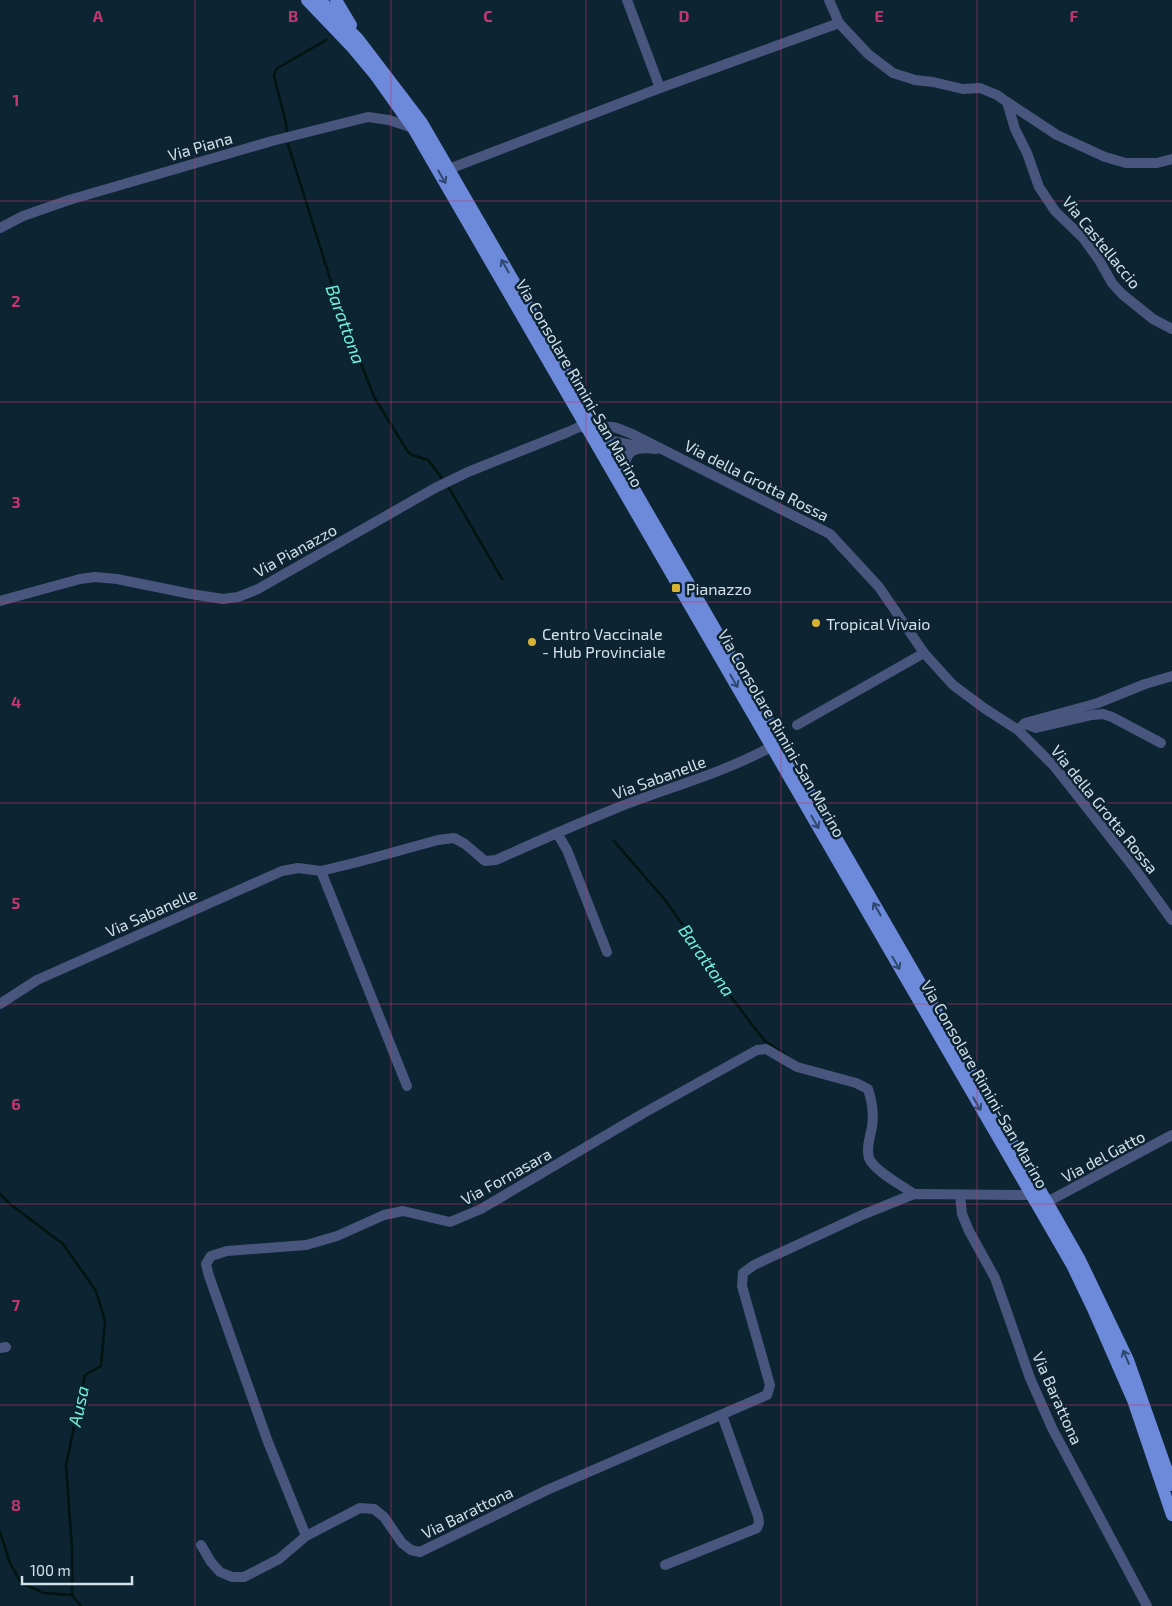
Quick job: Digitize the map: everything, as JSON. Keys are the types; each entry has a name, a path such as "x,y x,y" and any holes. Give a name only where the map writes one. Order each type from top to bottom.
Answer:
{"main road":[{"name":"Via Consolare Rimini-San Marino","path":"307,0 357,53 413,128 593,428 627,477 1088,1276 1128,1360 1172,1485"},
{"name":"Via Consolare Rimini-San Marino","path":"320,0 358,39 422,123 771,747 1072,1266 1133,1400 1172,1515"},
{"path":"336,0 358,39"}],"street":[{"path":"627,0 660,88"},
{"path":"828,0 839,23 868,54 892,73 915,80 963,88 980,88 997,95 1056,135 1105,157 1126,162 1157,162 1172,159"},
{"path":"449,169 660,88 839,23"},
{"name":"Via Castellaccio","path":"1007,102 1014,129 1027,153 1039,187 1055,211 1083,238 1099,260 1112,283 1122,294 1153,318 1172,329"},
{"name":"Via Piana","path":"0,228 23,216 69,200 272,141 368,117 389,120 413,128"},
{"name":"Via della Grotta Rossa","path":"593,428 614,427 651,443 830,534 879,587 924,653 953,685 984,708 1021,726 1076,792 1172,920"},
{"name":"Via della Grotta Rossa","path":"593,428 613,440 642,447 662,449"},
{"name":"Via Pianazzo","path":"0,601 80,579 95,577 117,579 223,599 238,597 258,588 451,480 568,432 593,428"},
{"path":"627,477 625,461 630,453 642,447"},
{"name":"Via Consolare Rimini-San Marino","path":"797,725 924,653"},
{"path":"1021,726 1098,703 1145,684 1172,676"},
{"path":"1021,726 1036,728 1092,714 1103,714 1161,742"},
{"name":"Via Sabanelle","path":"0,1004 37,980 282,871 298,868 321,871 438,840 454,838 465,844 485,862 496,860 618,807 755,756 771,747"},
{"path":"557,833 567,850 607,952"},
{"path":"321,871 407,1086"},
{"name":"Via Fornasara","path":"306,1536 268,1442 209,1276 206,1264 211,1256 227,1251 306,1245 337,1236 384,1215 402,1211 450,1222 481,1210 659,1105 757,1050 766,1049 797,1067 856,1083 868,1089 872,1102 872,1126 868,1142 869,1159 880,1171 914,1194"},
{"name":"Via del Gatto","path":"1047,1202 1172,1135"},
{"name":"Via Barattona","path":"201,1545 211,1562 220,1572 232,1577 244,1577 280,1559 306,1536 360,1508 374,1509 384,1517 402,1543 411,1550 420,1552 547,1490 767,1395 770,1386 742,1286 743,1273 754,1265 862,1215 914,1194 1030,1195"},
{"name":"Via Barattona","path":"960,1195 962,1214 995,1278 1030,1378 1052,1428 1147,1606"},
{"path":"1030,1195 1047,1202"},
{"path":"665,1565 757,1528 759,1523 722,1415"}],"waterway":[{"name":"Barattona","path":"287,135 286,123 274,76 276,69 326,40"},
{"name":"Barattona","path":"288,144 347,333 374,397 408,452 428,460 444,481"},
{"name":"Barattona","path":"449,488 502,579"},
{"name":"Barattona","path":"614,841 665,900 708,960 729,994 765,1041 786,1055"},
{"name":"Ausa","path":"0,1194 10,1204 63,1244 96,1291 105,1321 101,1366 85,1375 66,1465 72,1549 72,1595 81,1606"},
{"path":"0,1532 10,1563 21,1583 44,1593 72,1595"}],"place":[{"name":"Pianazzo","path":"676,588"},
{"name":"Tropical Vivaio","path":"816,623"},
{"name":"Centro Vaccinale - Hub Provinciale","path":"532,642"}]}
